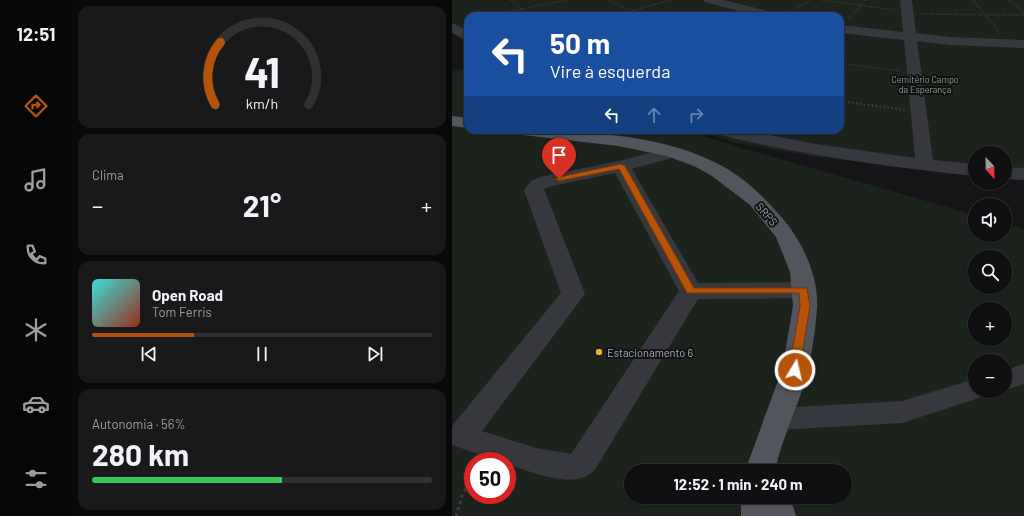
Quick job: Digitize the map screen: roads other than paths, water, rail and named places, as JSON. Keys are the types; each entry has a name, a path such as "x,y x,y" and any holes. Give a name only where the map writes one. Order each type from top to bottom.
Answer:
{"main road":[{"path":"452,122 464,123"},
{"name":"SRPS","path":"558,134 618,141 672,152 702,162 719,172 757,201 786,236 801,272 805,306 795,370 777,419 763,464"},
{"path":"757,504 757,516"},
{"path":"776,504 780,516"}],"lane":[{"path":"709,0 756,12"},
{"path":"907,8 925,165"},
{"path":"844,26 911,37 950,41 1024,44"},
{"path":"452,27 464,34"},
{"path":"741,134 815,150 968,169"},
{"path":"672,152 621,166 547,181 537,184 534,187 573,294 461,436 535,460 568,468 578,465 586,457 691,291"},
{"path":"621,166 691,291"},
{"path":"1012,173 1024,174"},
{"path":"691,291 804,290"},
{"path":"1012,378 1024,374"},
{"path":"777,419 902,412 968,391"}],"place":[{"name":"Estacionamento 6","path":"599,352"}],"park label":[{"name":"Cemitério Campo da Esperança","path":"925,84"}]}
